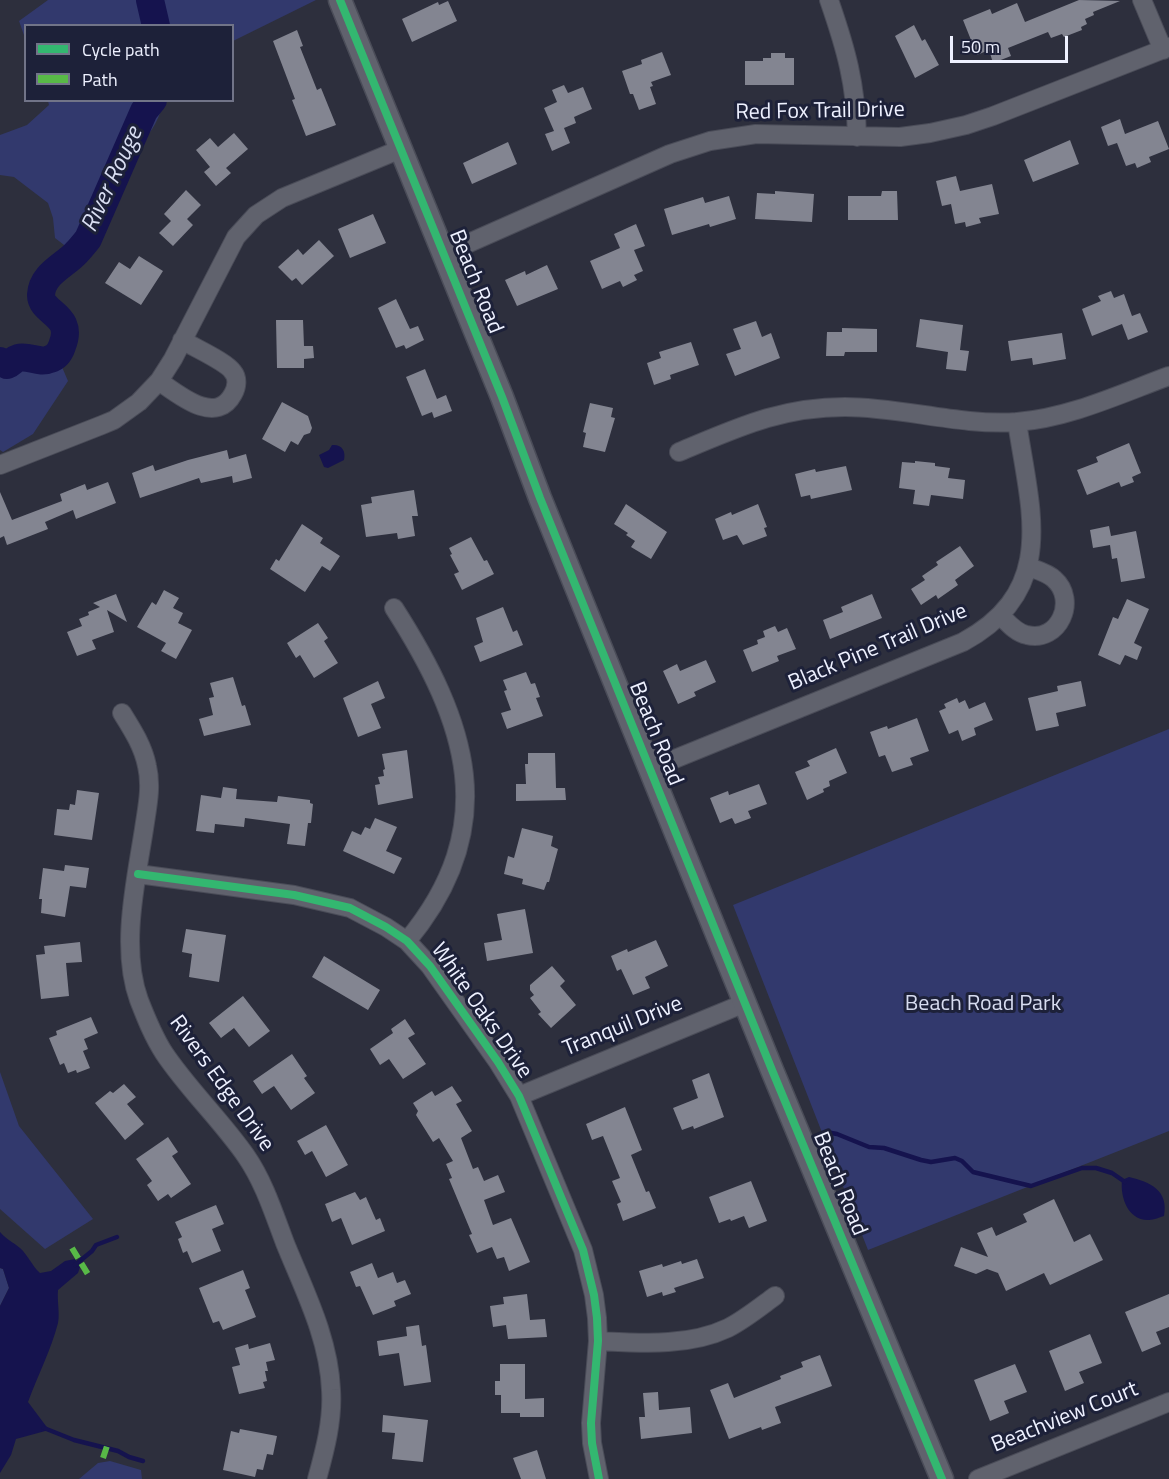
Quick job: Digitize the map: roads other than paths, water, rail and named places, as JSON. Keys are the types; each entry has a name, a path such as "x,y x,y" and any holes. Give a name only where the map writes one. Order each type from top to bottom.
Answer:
{"street":[{"name":"Beach Road","path":"340,0 745,1003 942,1479"},
{"path":"829,0 851,69 856,97 858,136"},
{"path":"1142,0 1166,48"},
{"name":"Red Fox Trail Drive","path":"444,254 659,158 710,141 756,134 900,136 930,133 966,125 1166,48"},
{"path":"0,465 114,420 139,402 159,381 236,237 256,215 282,198 401,149"},
{"path":"159,381 179,395 205,408 213,409 230,400 237,381 233,371 182,340"},
{"path":"679,452 747,424 776,415 814,408 846,407 961,420 1017,422 1080,408 1169,376"},
{"name":"Black Pine Trail Drive","path":"650,769 963,642 981,632 1000,616 1015,597 1029,567 1032,549 1032,530 1017,422"},
{"path":"1000,616 1015,630 1028,636 1046,633 1059,624 1063,617 1065,598 1060,585 1050,575 1029,567"},
{"path":"394,608 421,650 446,707 462,754 466,791 464,819 454,866 433,907 407,941"},
{"name":"Rivers Edge Drive","path":"122,713 143,752 149,777 130,939 133,975 138,997 149,1026 165,1054 237,1144 258,1177 314,1314 329,1370 332,1402 327,1439 317,1479"},
{"name":"White Oaks Drive","path":"138,874 294,895 350,908 407,941 430,966 498,1062 519,1096 583,1250 594,1295 598,1341 591,1423 592,1443 599,1479"},
{"name":"Tranquil Drive","path":"519,1096 745,1003"},
{"path":"598,1341 660,1343 702,1337 729,1327 775,1296"},
{"name":"Beachview Court","path":"978,1479 1169,1402"}],"waterway":[{"name":"River Rouge","path":"150,0 156,24"},
{"name":"River Rouge","path":"0,361 7,365 22,357 46,360 55,357 59,352 65,335 64,327 42,301 42,288 49,276 76,253 88,239 144,111 151,102"},
{"path":"826,1132 869,1147 884,1148 921,1160 931,1162 955,1158 962,1161 973,1172 1031,1186 1082,1168 1096,1168 1112,1173 1125,1182"},
{"path":"75,1265 96,1245 117,1237"},
{"path":"44,1428 74,1440 118,1451 143,1461"}],"park label":[{"name":"Beach Road Park","path":"983,1005"}]}
